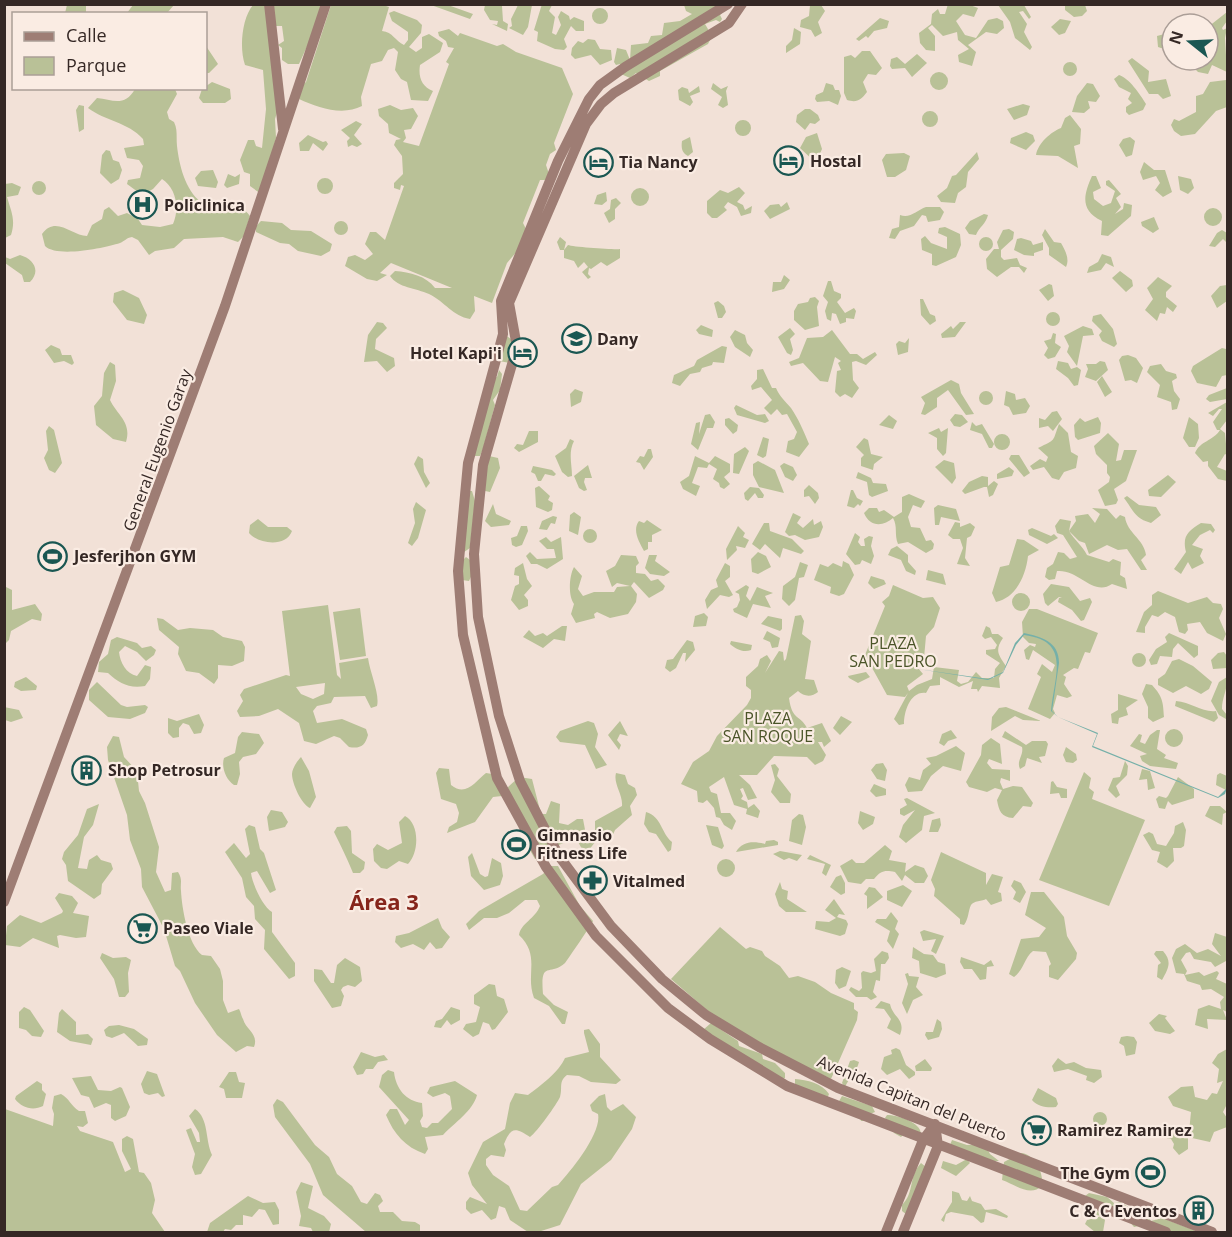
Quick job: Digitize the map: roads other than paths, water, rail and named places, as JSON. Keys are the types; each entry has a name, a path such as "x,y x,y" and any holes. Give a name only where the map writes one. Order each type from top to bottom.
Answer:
{"street":[{"path":"269,4 283,132"},
{"name":"General Eugenio Garay","path":"4,902 173,452 258,212 326,4"},
{"name":"Avenida Capitan del Puerto","path":"728,4 600,85 576,120 501,301 503,334 468,463 458,557 463,634 472,682 502,790 546,867 596,936 668,1008 738,1059 787,1086 1166,1233"},
{"name":"Avenida Capitan del Puerto","path":"742,4 729,23 614,93 601,104 586,124 513,292 509,309 516,329 517,347 483,465 477,516 475,588 484,650 499,716 520,781 560,856 611,926 662,979 706,1015 759,1047 838,1088 1212,1233"},
{"path":"886,1233 923,1140 935,1124"},
{"path":"903,1233 938,1146 935,1124"}],"water":[{"path":"1024,633 1043,638 1056,650 1059,663 1052,711 1058,717 1051,711 1057,662 1049,644 1039,639 1024,635 1016,645 1003,673 988,680 918,669 988,679 1003,672 1015,643"},
{"path":"1058,717 1098,733 1093,746 1218,797 1227,788 1225,794 1218,798 1092,747 1097,734"}],"place":[{"name":"Hostal","path":"789,161"},
{"name":"Tia Nancy","path":"598,162"},
{"name":"Policlinica","path":"143,205"},
{"name":"Dany","path":"576,339"},
{"name":"Hotel Kapi'i","path":"523,353"},
{"name":"Jesferjhon GYM","path":"53,556"},
{"name":"Shop Petrosur","path":"87,770"},
{"name":"Gimnasio Fitness Life","path":"516,844"},
{"name":"Vitalmed","path":"592,881"},
{"name":"Paseo Viale","path":"142,928"},
{"name":"Ramirez Ramirez","path":"1036,1130"},
{"name":"The Gym","path":"1151,1173"},
{"name":"C & C Eventos","path":"1198,1211"}],"district":[{"name":"Área 3","path":"384,902"}],"park label":[{"name":"PLAZA SAN PEDRO","path":"893,652"},
{"name":"PLAZA SAN ROQUE","path":"768,727"}]}
